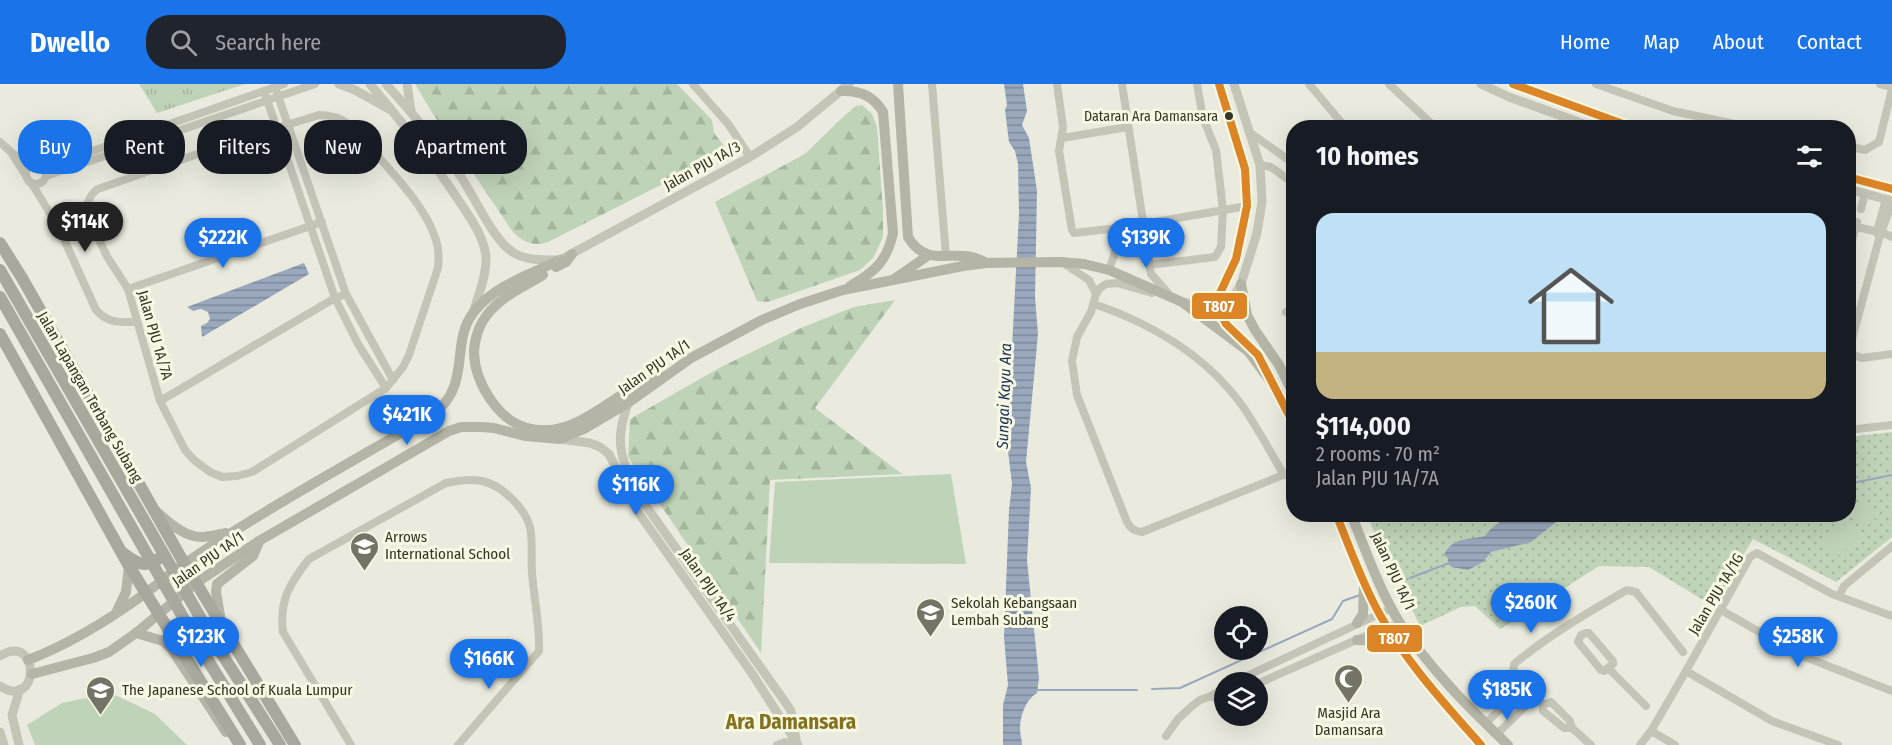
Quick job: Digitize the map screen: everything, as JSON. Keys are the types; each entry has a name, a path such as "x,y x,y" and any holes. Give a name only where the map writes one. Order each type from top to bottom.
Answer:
{"main road":[{"path":"898,84 908,237 914,247 929,255 969,255 988,263"},
{"path":"843,290 875,270 890,245 893,233 883,112 869,97 845,87"},
{"path":"0,243 184,563 295,745"},
{"path":"572,254 566,262 505,297 487,315 479,329 474,354 489,398 501,412 520,425 543,430 560,430 654,377 666,376"},
{"path":"892,281 929,255"},
{"name":"Jalan PJU 1A/1","path":"28,660 51,651 116,614 184,563 262,513 442,408 453,392 465,331 474,312 503,288 560,261"},
{"name":"Jalan PJU 1A/1","path":"32,674 109,652 159,615 196,583 259,542 448,431 461,427 482,427 525,436 560,439 584,429 628,404 710,347 762,320 800,304 843,290 988,263 1061,262 1084,264 1109,270 1182,302 1248,351 1277,390 1286,409"},
{"name":"Jalan Lapangan Terbang Subang","path":"0,270 215,643 280,745"},
{"path":"1241,284 1247,315 1286,379"},
{"name":"Jalan Lapangan Terbang Subang","path":"0,297 204,654 260,745"},
{"path":"0,334 129,566 240,745"},
{"path":"154,510 191,535 201,537 234,531"},
{"name":"Jalan PJU 1A/1","path":"1339,522 1364,582 1399,645 1481,745"},
{"name":"Jalan PJU 1A/1","path":"1354,522 1398,620 1437,671 1508,745"},
{"path":"121,552 134,562 150,564 162,555 166,547 163,526"},
{"path":"221,624 216,592 218,584 253,556 259,542"},
{"path":"116,614 129,584 129,566"},
{"path":"1357,623 1363,614 1364,582"},
{"path":"177,644 177,629 184,616 190,612 196,610 221,624"},
{"path":"136,633 162,641 171,648 216,719 229,736 240,745"},
{"path":"1357,640 1387,641 1399,645"}],"street":[{"path":"92,155 284,84"},
{"path":"92,157 315,84"},
{"path":"339,84 394,111"},
{"path":"370,84 394,111 438,170 473,223 484,245 485,270 474,312"},
{"path":"386,84 411,111 459,175 505,245 514,253 524,257 560,261"},
{"path":"407,84 411,111"},
{"path":"693,84 729,124 750,157"},
{"name":"Jalan PJU 1A/3","path":"560,261 750,157 797,127 845,87 856,84"},
{"path":"932,84 946,256"},
{"path":"1057,84 1063,127 1059,151 1074,233 1126,227 1247,206"},
{"path":"1122,84 1151,274 1171,296"},
{"path":"1149,264 1215,256 1221,247 1223,210 1216,150 1203,118 1197,84"},
{"path":"1219,84 1245,169 1247,206 1236,259 1220,293 1219,309 1226,324 1258,354 1277,390"},
{"path":"1095,294 1106,284 1117,283 1213,309 1229,304 1241,284 1257,233 1262,202 1260,165 1234,84"},
{"path":"1309,84 1339,120"},
{"path":"1389,84 1427,120"},
{"path":"1481,84 1509,97 1573,120"},
{"path":"1513,84 1613,120"},
{"path":"1596,84 1673,111 1716,120"},
{"path":"1856,148 1865,150 1879,142 1892,88 1880,84"},
{"path":"275,87 286,120"},
{"path":"264,91 274,120"},
{"name":"Jalan PJU 1A/7A","path":"197,155 98,189 93,193 86,210 108,258 128,289 160,401 185,450 210,472 222,477 237,476 252,472 386,388 409,356 438,268 439,254 436,240 424,217 410,195 360,134 350,125 333,116 326,115 292,124"},
{"path":"1062,138 1128,127"},
{"path":"1248,131 1286,158"},
{"path":"292,136 346,294 393,380"},
{"path":"0,142 18,164"},
{"path":"10,152 18,156"},
{"path":"1260,165 1271,167 1286,178"},
{"path":"292,173 334,298 358,344 386,388"},
{"path":"25,174 59,228 96,309 102,316 113,322 137,322"},
{"path":"33,184 40,183 44,174"},
{"path":"1856,179 1892,189"},
{"path":"1856,191 1890,201 1856,324"},
{"path":"1861,209 1865,193"},
{"path":"128,289 322,222"},
{"path":"1856,226 1892,237"},
{"path":"1109,270 1126,227"},
{"path":"1061,262 1089,280 1095,294 1089,317 1077,337 1073,351 1075,386 1131,528 1136,532 1142,532 1286,475"},
{"path":"160,401 334,298 346,294"},
{"path":"1094,304 1156,330 1207,366 1241,404 1286,467"},
{"path":"1856,356 1862,358 1892,354"},
{"name":"Jalan PJU 1A/4","path":"628,404 621,428 620,443 628,484 638,512 751,672 797,745"},
{"path":"1856,429 1892,425"},
{"name":"Jalan PJU 1A/4","path":"560,439 590,443 609,454 628,484 788,706 797,745"},
{"path":"351,745 283,632 280,615 284,600 294,579 309,559 446,483 465,479 484,481 503,489 522,510 530,527 539,651 458,745"},
{"path":"1839,596 1844,586 1892,546"},
{"name":"Jalan PJU 1A/1G","path":"1640,745 1651,731 1750,557 1757,554 1839,596 1892,616"},
{"path":"1591,745 1572,728 1564,728 1544,711 1543,705 1513,672 1514,664 1538,644 1571,622 1627,590 1632,590 1643,601 1683,652"},
{"path":"1255,672 1392,608"},
{"path":"1721,610 1800,655 1892,692"},
{"path":"1268,679 1398,620"},
{"path":"1571,622 1581,635"},
{"path":"1589,633 1613,664 1604,671 1601,670 1578,642 1581,635 1589,633"},
{"path":"0,686 9,690 20,689 26,685 32,674 28,660 18,653 2,652"},
{"path":"1608,668 1646,706"},
{"path":"1686,671 1772,721 1838,745"},
{"path":"1486,723 1524,686"},
{"path":"19,745 12,715 20,689"},
{"path":"1166,736 1178,719 1192,706 1214,694"},
{"path":"1497,734 1535,697"},
{"path":"779,744 787,728"},
{"path":"1651,731 1675,745"},
{"path":"0,732 4,745"},
{"path":"779,744 788,742 797,745"}],"green space":[{"path":"139,84 245,84 157,113"},
{"path":"415,84 677,84 712,120 714,133 728,151 548,242 533,244 513,232 474,174 527,174 527,120 437,120"},
{"path":"862,105 872,114 877,127 883,210 883,237 873,258 860,270 768,302 757,301 715,202 805,154 843,117 856,106"},
{"path":"895,300 815,408 902,474 770,480 761,653 628,457 630,419 721,367 803,327 854,307"},
{"path":"1892,432 1892,537 1836,582 1753,539 1713,606 1649,567 1599,566 1500,629 1475,606 1461,607 1420,626 1370,523 1856,522 1856,436"},
{"path":"951,474 966,564 769,563 775,482"},
{"path":"1867,502 1879,515 1867,526 1856,512"},
{"path":"1847,522 1851,522 1862,534 1838,556 1825,542"},
{"name":"The Japanese School of Kuala Lumpur","path":"111,693 155,714 187,745 35,745 27,725 62,703"}],"water":[{"path":"1004,84 1023,84 1027,111 1022,125 1029,138 1037,191 1035,297 1038,334 1026,462 1031,488 1027,560 1039,678 1037,693 1026,704 1022,714 1020,729 1022,745 1003,745 1003,705 1008,685 1004,637 1012,484 1007,443 1019,214 1018,164 1015,151 1009,142"},
{"path":"304,263 309,274 202,337 201,326 210,319 208,312 201,309 193,311 187,307"},
{"path":"1501,522 1556,522 1531,542 1491,552 1483,562 1468,570 1448,564 1448,558 1444,555 1451,545 1461,540 1485,536"}],"waterway":[{"path":"1856,482 1892,475"},
{"path":"1410,578 1449,563"},
{"path":"1152,689 1180,688 1332,619 1343,601 1360,595"},
{"path":"1035,690 1137,690"}],"transit line":[{"name":"T807","path":"1219,84 1245,169 1247,206 1236,259 1220,293 1219,309 1226,324 1258,355 1286,409"},
{"name":"T807","path":"1513,84 1612,120"},
{"name":"T807","path":"1856,179 1892,189"},
{"name":"T807","path":"1339,522 1356,565 1391,633 1427,683 1481,745"}],"place":[{"name":"Dataran Ara Damansara","path":"1229,116"},
{"name":"Arrows International School","path":"364,572"},
{"name":"Sekolah Kebangsaan Lembah Subang","path":"930,638"},
{"name":"Masjid Ara Damansara","path":"1349,704"},
{"name":"The Japanese School of Kuala Lumpur","path":"101,716"}],"district":[{"name":"Ara Damansara","path":"791,722"}],"water label":[{"name":"Sungai Kayu Ara","path":"1004,396"}]}
